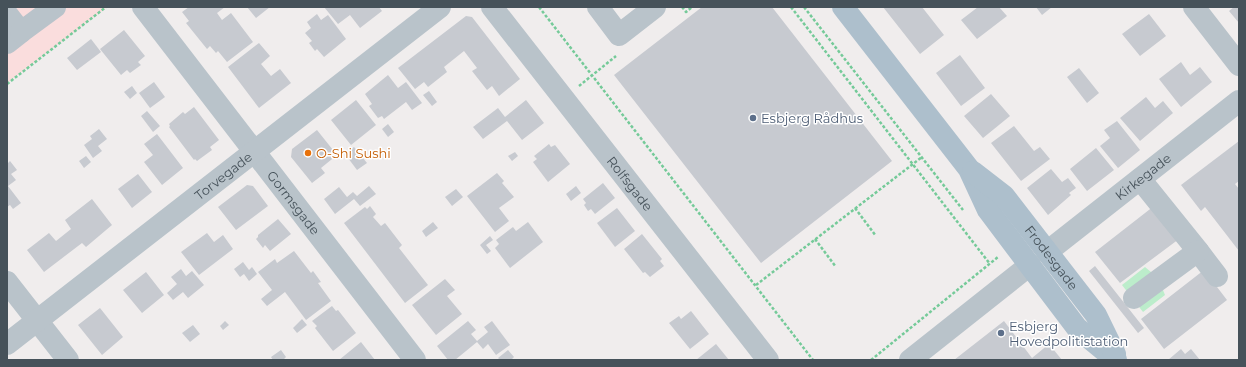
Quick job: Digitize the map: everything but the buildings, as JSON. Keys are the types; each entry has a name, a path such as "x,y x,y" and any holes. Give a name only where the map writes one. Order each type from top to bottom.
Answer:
{"main road":[{"name":"Frodesgade","path":"843,7 969,169 988,210 1077,328 1117,360"},
{"name":"Frodesgade","path":"969,169 1004,196 1096,315 1117,360"}],"street":[{"path":"7,14 14,38 55,7"},
{"name":"Gormsgade","path":"143,7 415,360"},
{"name":"Torvegade","path":"7,344 440,7"},
{"name":"Rolfsgade","path":"492,7 768,360"},
{"path":"598,7 619,35 655,7"},
{"path":"1194,7 1239,65"},
{"name":"Kirkegade","path":"1047,252 1239,101"},
{"path":"1140,179 1217,276"},
{"path":"1134,298 1198,251"},
{"path":"910,360 1030,265"},
{"path":"7,282 68,360"}],"path":[{"path":"7,84 106,7"},
{"path":"540,7 813,360"},
{"path":"682,7 686,12 692,7"},
{"path":"791,7 990,264"},
{"path":"804,7 965,213"},
{"path":"592,75 605,64"},
{"path":"756,285 922,157"},
{"path":"855,208 876,236"},
{"path":"815,239 836,267"},
{"path":"871,360 999,257 994,250"}],"shaded area":[{"path":"7,7 107,7 7,83"}],"green space":[{"path":"1145,267 1158,278 1165,295 1143,312 1122,285"}],"place":[{"name":"Esbjerg Rådhus","path":"753,118"},
{"name":"O-Shi Sushi","path":"308,153"},
{"name":"Esbjerg Hovedpolitistation","path":"1001,333"}]}
